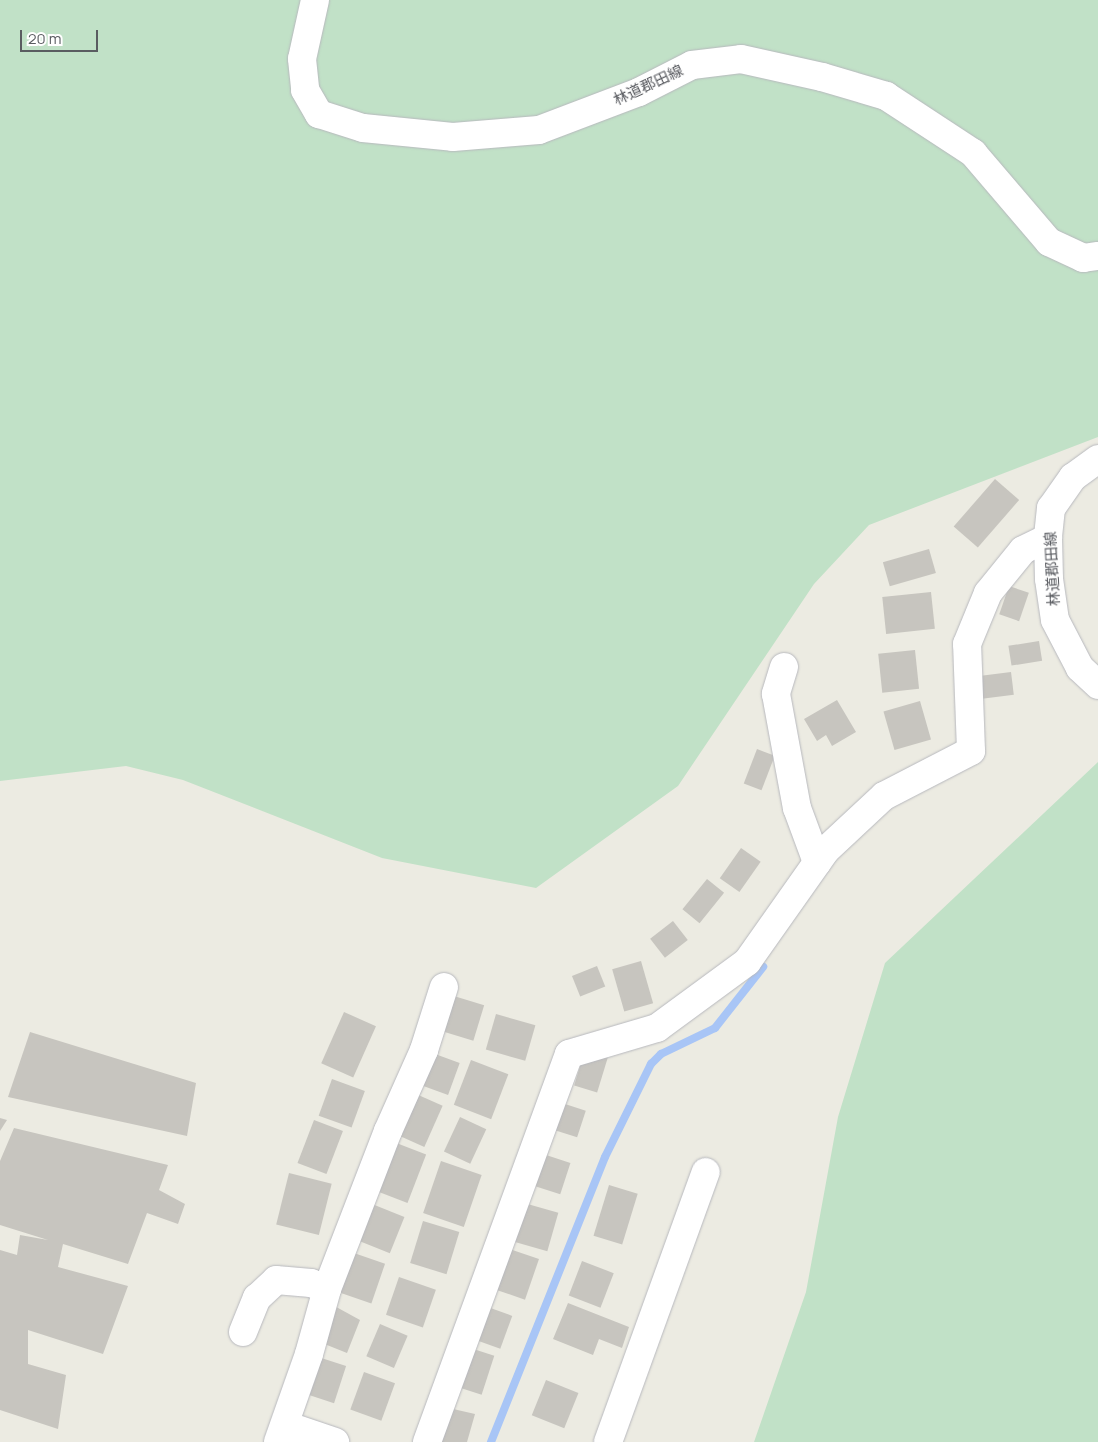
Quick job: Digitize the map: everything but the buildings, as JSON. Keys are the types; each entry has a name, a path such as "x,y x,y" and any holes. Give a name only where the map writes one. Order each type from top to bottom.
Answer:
{"street":[{"name":"林道郡田線","path":"315,0 302,59 305,90 319,114 363,128 452,137 539,130 640,92 692,65 740,59 822,77 886,96 973,153 1049,242 1083,258 1098,256"},
{"name":"林道郡田線","path":"1098,458 1073,477 1051,508 1048,538 1049,580 1055,620 1080,668 1098,684"},
{"path":"427,1442 569,1054 657,1028 747,962 826,850 884,796 971,751 967,644 988,593 1023,550 1048,538"},
{"path":"784,667 776,694 797,808 817,862"},
{"path":"335,1442 282,1433 327,1289 369,1188 388,1131 421,1058 444,988"},
{"path":"608,1442 706,1172"},
{"path":"243,1332 257,1298 266,1286 276,1280 311,1283 327,1289"}],"green space":[{"path":"0,0 1098,0 1098,437 869,525 814,584 678,786 536,888 382,858 183,780 126,766 0,781"},
{"path":"1098,762 1098,1442 754,1442 806,1292 838,1117 885,963"}],"waterway":[{"path":"491,1442 605,1157 651,1064 661,1054 715,1028 763,967"}]}
